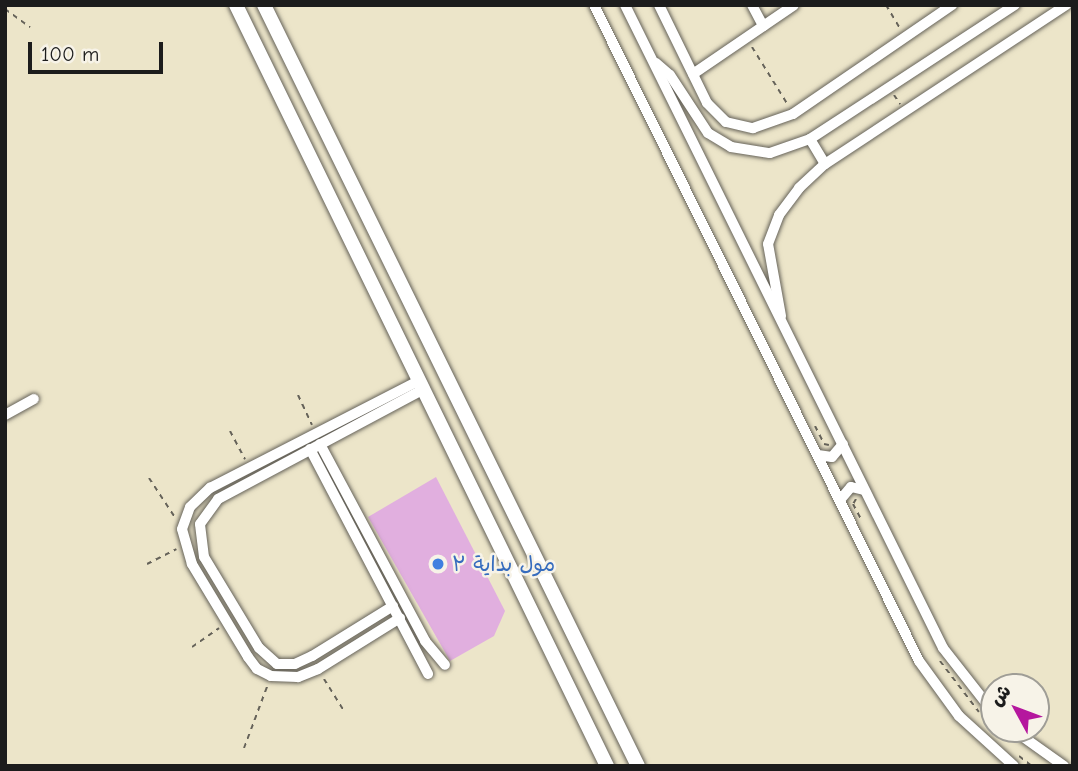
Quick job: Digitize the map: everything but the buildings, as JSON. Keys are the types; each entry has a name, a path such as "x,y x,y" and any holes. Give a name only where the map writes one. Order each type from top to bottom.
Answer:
{"street":[{"path":"236,5 607,766"},
{"path":"264,5 638,766"},
{"path":"594,5 919,661 959,716 1014,766"},
{"path":"625,5 843,444 863,495 943,648 980,705"},
{"path":"659,5 707,103 726,122 766,127 793,114 953,5"},
{"path":"752,5 763,26"},
{"path":"693,74 794,5"},
{"path":"652,60 670,75 701,125 731,147 770,153 810,139 1015,5"},
{"path":"780,319 780,296 768,260 770,235 791,196 825,164 1066,5"},
{"path":"810,139 825,164"},
{"path":"313,163 327,162 337,152"},
{"path":"332,202 343,190 354,188"},
{"path":"393,606 312,656 286,665 267,658 204,558 200,524 218,499 422,385"},
{"path":"5,415 34,399"},
{"path":"375,409 316,432 249,466 199,496 184,520 183,546 257,669 271,676 298,677 318,669 400,618"},
{"path":"818,455 832,457 843,444"},
{"path":"315,447 400,618 444,665"},
{"path":"315,447 415,634 428,674"},
{"path":"840,500 851,487 863,495"},
{"path":"227,618 237,610"},
{"path":"1032,743 1064,766"}],"path":[{"path":"886,5 906,37"},
{"path":"5,9 30,27"},
{"path":"746,37 793,114"},
{"path":"889,88 905,111"},
{"path":"298,396 316,432"},
{"path":"810,418 824,444 831,440"},
{"path":"230,431 249,466"},
{"path":"149,478 171,517 184,520"},
{"path":"863,495 853,504 864,527"},
{"path":"147,564 183,546"},
{"path":"192,647 227,618"},
{"path":"938,658 980,705"},
{"path":"318,669 345,712"},
{"path":"244,748 271,676"},
{"path":"959,716 974,699"}],"place":[{"name":"مول بداية ۲","path":"438,564"}]}
